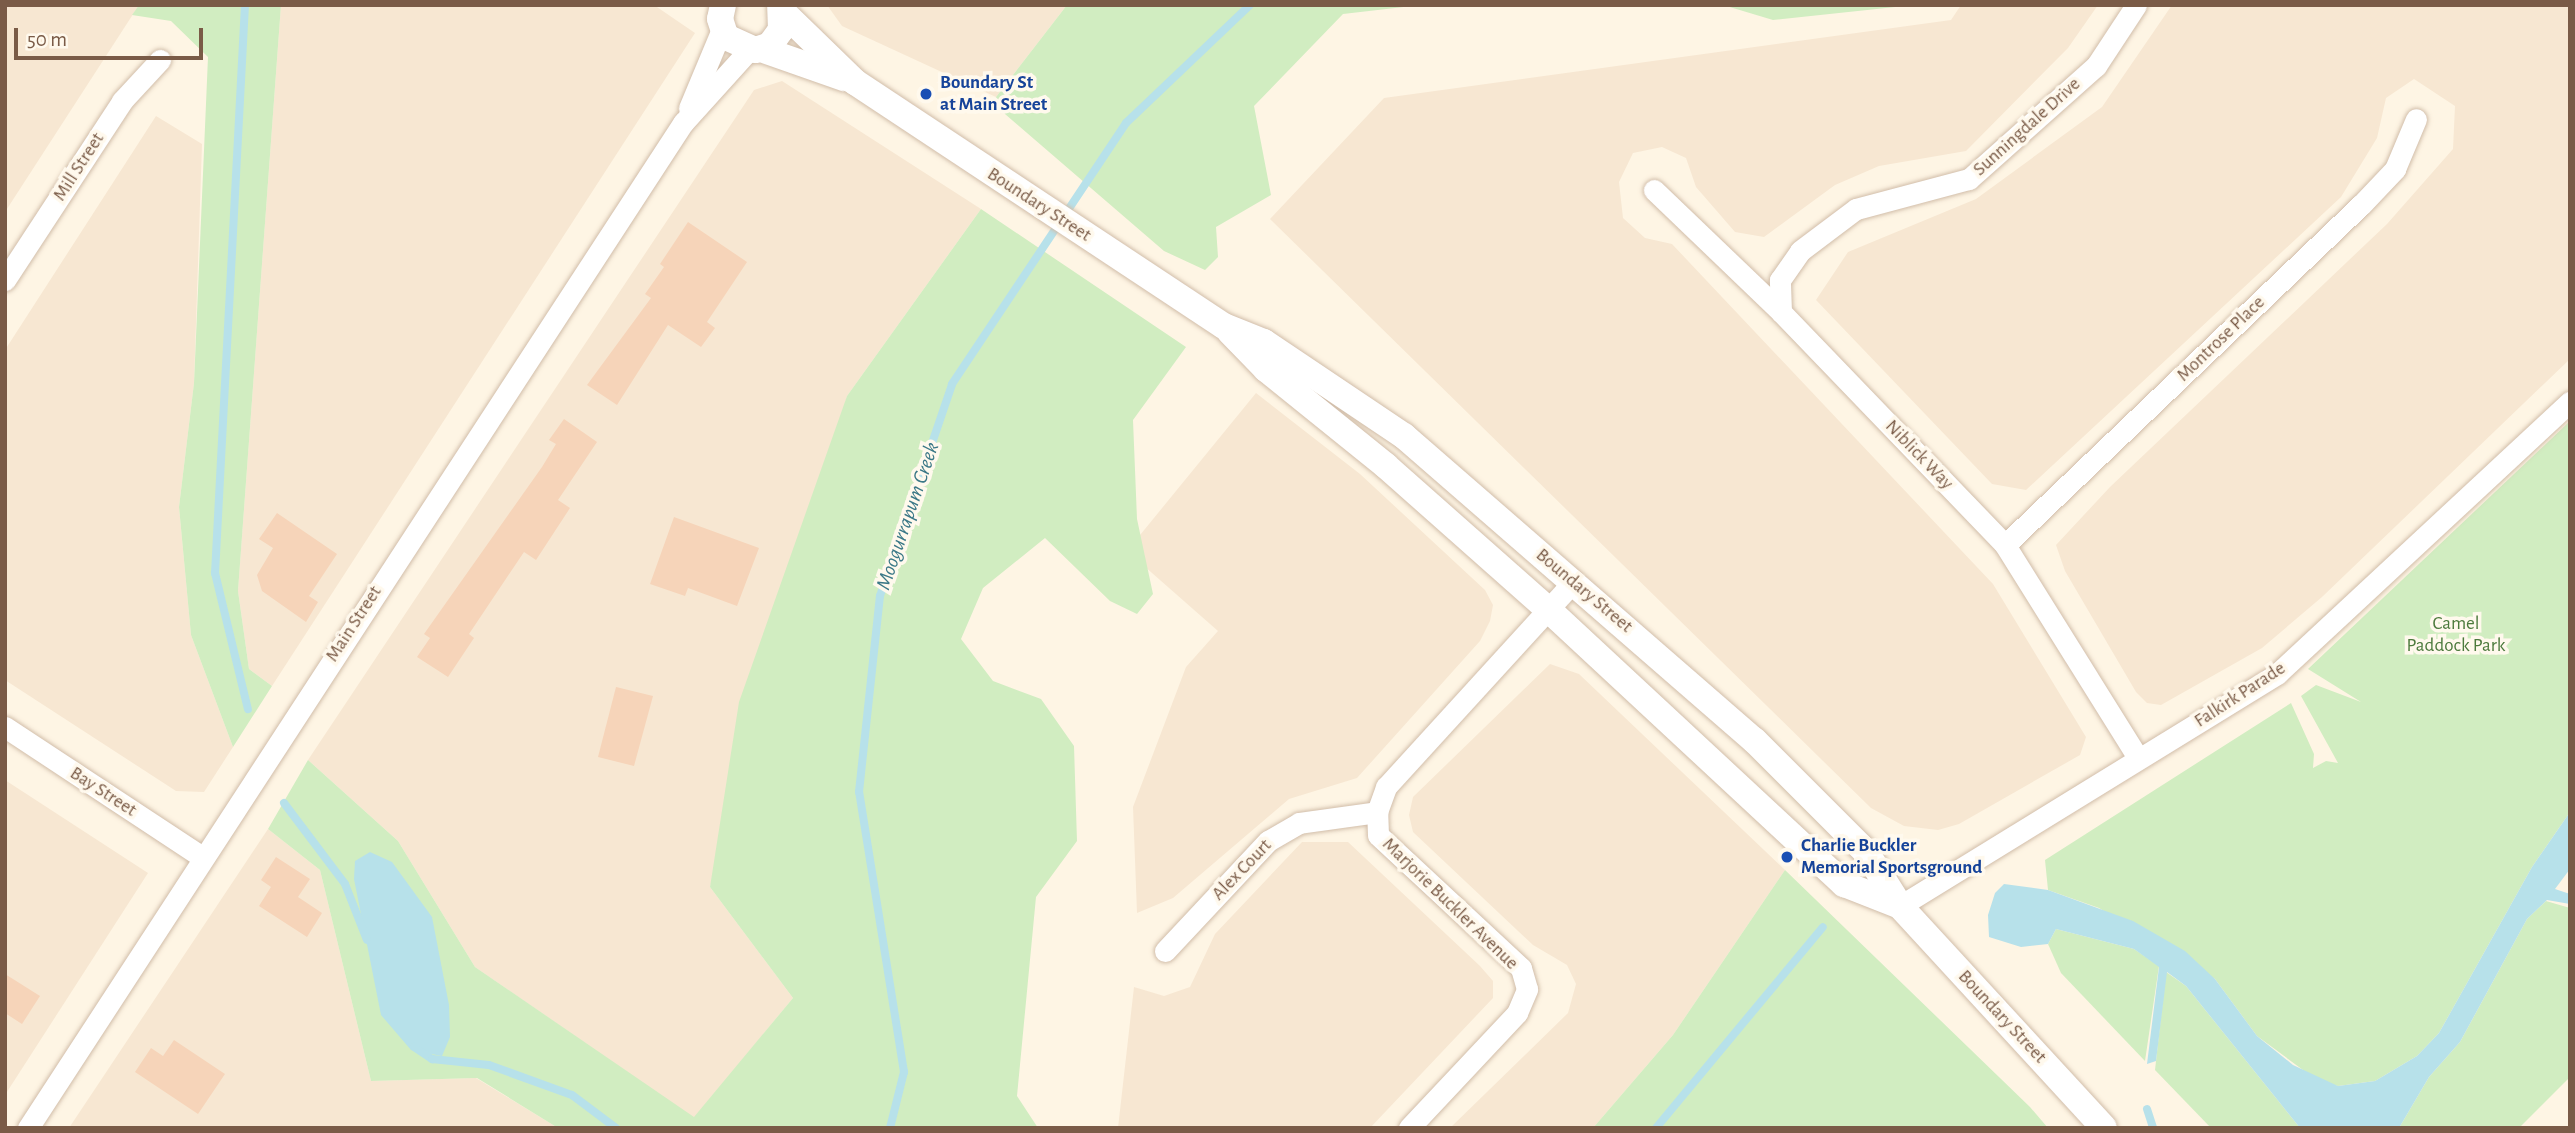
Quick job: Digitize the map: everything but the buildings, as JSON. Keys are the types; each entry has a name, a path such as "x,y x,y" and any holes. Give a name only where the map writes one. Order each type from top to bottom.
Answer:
{"street":[{"name":"Sunningdale Drive","path":"1781,312 1780,280 1800,251 1856,209 1969,179 2096,66 2136,5"},
{"name":"Boundary Street","path":"755,49 781,30 781,8"},
{"name":"Boundary Street","path":"781,8 855,82 1224,326 1264,342 1404,436 1773,759 1866,852 1900,906 2104,1128"},
{"name":"Boundary Street","path":"717,14 732,44 855,82"},
{"name":"Main Street","path":"683,122 717,14"},
{"name":"Main Street","path":"28,1128 201,856 683,122 755,49"},
{"name":"Mill Street","path":"5,280 122,101 160,60"},
{"name":"Montrose Place","path":"2006,545 2361,205 2395,169 2416,119"},
{"name":"Niblick Way","path":"1654,190 1781,312 2006,545 2138,758"},
{"name":"Boundary Street","path":"1224,326 1266,369 1386,466 1549,610 1844,884 1900,906"},
{"name":"Falkirk Parade","path":"1900,906 2277,674 2570,402"},
{"name":"Marjorie Buckler Avenue","path":"1409,1128 1517,1013 1527,989 1521,968 1378,835 1377,812 1386,787 1573,582"},
{"name":"Bay Street","path":"5,727 201,856"},
{"name":"Alex Court","path":"1165,951 1268,841 1299,822 1377,812"}],"shaded area":[{"path":"5,5 139,5 5,212"},
{"path":"281,5 654,5 695,33 272,686 249,669 238,591"},
{"path":"827,5 1067,5 996,97 842,26"},
{"path":"1961,5 2098,5 2068,48 1966,151 1879,166 1835,185 1764,237 1735,232 1696,187 1686,158 1662,147 1633,153 1619,182 1623,218 1645,238 1672,244 1993,584 2086,737 2080,755 1959,824 1938,830 1904,826 1871,808 1270,219 1384,98 1951,20"},
{"path":"2172,5 2570,5 2570,359 2322,597 2262,648 2161,705 2147,703 2136,692 2065,571 2056,545 2110,487 2387,224 2453,149 2455,106 2414,79 2386,98 2377,138 2341,197 2026,490 1992,484 1816,300 1848,252 1976,199 2102,107"},
{"path":"782,81 981,209 847,396 710,887 793,998 694,1118 475,967 398,841 308,760 754,90"},
{"path":"156,116 202,144 194,383 179,507 191,635 233,747 204,792 176,791 5,680 5,350"},
{"path":"1256,393 1360,474 1485,590 1493,605 1490,621 1480,641 1357,778 1289,799 1173,898 1137,913 1133,807 1186,667 1218,631 1127,551"},
{"path":"1550,664 1579,674 1785,870 1673,1035 1593,1128 1450,1128 1568,1013 1576,984 1567,965 1533,945 1413,832 1409,815 1413,797"},
{"path":"5,780 148,873 5,1095"},
{"path":"268,829 320,870 371,1081 476,1078 558,1128 69,1128"},
{"path":"1302,842 1348,842 1480,966 1493,981 1493,998 1370,1128 1118,1128 1134,987 1164,996 1190,987 1215,934"}],"green space":[{"path":"139,5 281,5 238,591 249,669 272,686 233,747 191,635 179,507 194,383 208,57 171,21 132,15"},
{"path":"1067,5 1421,5 1343,14 1254,106 1271,195 1216,227 1218,257 1205,270 1164,251 1005,114 996,97"},
{"path":"1723,5 1914,5 1773,20"},
{"path":"981,209 1186,347 1133,420 1137,519 1153,594 1137,614 1110,601 1045,538 983,588 961,639 993,681 1041,699 1074,746 1077,841 1036,897 1017,1096 1038,1128 558,1128 477,1078 371,1081 320,870 268,829 308,760 398,841 475,967 694,1117 793,998 710,887 739,702 847,396"},
{"name":"Camel Paddock Park","path":"2570,421 2570,812 2532,867 2439,1033 2417,1056 2375,1081 2338,1086 2318,1081 2257,1036 2215,979 2099,908 2048,890 2045,860 2291,703 2314,754 2313,768 2326,761 2338,763 2301,696 2316,685 2361,702 2308,669"},
{"path":"1785,870 2030,1107 2048,1128 1593,1128 1673,1035"},
{"path":"2546,901 2570,908 2570,1077 2519,1128 2399,1128 2429,1077 2460,1042 2527,919"},
{"path":"2056,929 2134,949 2159,966 2145,1061 2061,973 2048,944"},
{"path":"2166,972 2186,986 2300,1128 2211,1128 2155,1070"}],"water":[{"path":"2570,812 2570,869 2555,889 2570,894 2570,904 2547,900 2527,919 2460,1042 2429,1077 2399,1128 2300,1128 2186,986 2167,972 2156,1061 2147,1064 2159,967 2134,949 2056,929 2048,944 2021,947 1989,937 1988,915 1995,893 2004,884 2048,890 2133,921 2185,951 2215,979 2257,1036 2293,1065 2338,1086 2375,1081 2417,1056 2439,1033 2532,867"},
{"path":"370,852 392,862 432,917 449,1005 450,1037 442,1056 411,1050 381,1015 354,879 355,861"}],"waterway":[{"path":"245,5 215,573 248,709"},
{"name":"Moogurrapum Creek","path":"890,1128 904,1072 859,792 880,596 952,384 1126,123 1250,5"},
{"path":"284,803 345,884 367,940"},
{"path":"1656,1128 1823,927"},
{"path":"414,1047 432,1059 489,1065 572,1095 616,1128"},
{"path":"2147,1109 2153,1128"}],"place":[{"name":"Boundary St at Main Street","path":"926,94"},
{"name":"Charlie Buckler Memorial Sportsground","path":"1787,857"}]}
